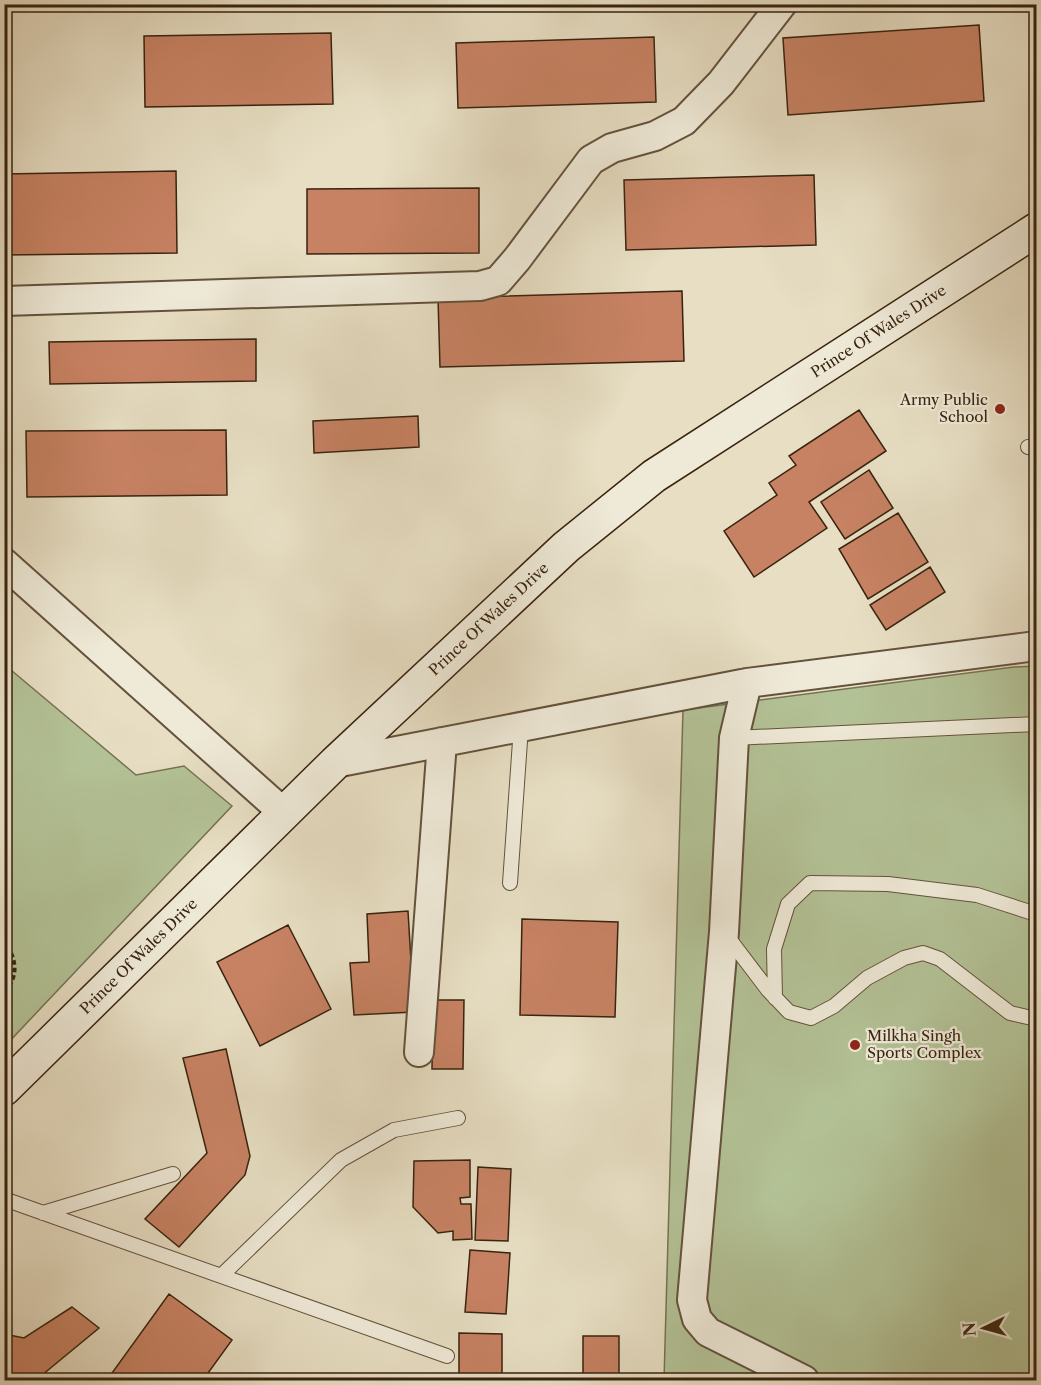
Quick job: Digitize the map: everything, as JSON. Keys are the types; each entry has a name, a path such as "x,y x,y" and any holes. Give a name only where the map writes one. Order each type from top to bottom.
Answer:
{"main road":[{"name":"Prince Of Wales Drive","path":"4,1089 334,763 566,547 654,476 1036,230"}],"street":[{"path":"4,301 480,286 498,281 591,160 612,148 655,135 684,121 721,83 782,4"},
{"path":"4,563 284,813"},
{"path":"334,763 747,683 1036,646"},
{"path":"747,683 734,738 724,932 692,1300 697,1318 708,1332 804,1380"},
{"path":"419,1052 442,742"}],"lane":[{"path":"734,738 1036,724"},
{"path":"510,882 521,727"},
{"path":"775,998 774,949 788,904 810,883 888,884 977,895 1036,914"},
{"path":"724,932 748,965 789,1012 811,1018 834,1006 867,978 904,958 923,953 940,959 1010,1014 1036,1019"},
{"path":"221,1276 341,1160 394,1130 458,1118"},
{"path":"43,1213 173,1174"},
{"path":"4,1199 447,1356"}],"path":[{"path":"4,940 14,957 16,970 10,986 4,992"}],"green space":[{"path":"5,665 136,775 184,766 232,806 5,1046"},
{"name":"Milkha Singh Sports Complex","path":"1036,666 1036,1380 664,1380 683,710"}],"building":[{"path":"979,25 984,101 788,115 783,38"},
{"path":"331,33 333,104 145,107 144,36"},
{"path":"654,37 656,102 458,108 456,43"},
{"path":"176,171 177,253 4,255 4,174"},
{"path":"814,175 816,245 626,250 624,180"},
{"path":"479,188 479,253 307,254 307,189"},
{"path":"682,291 684,361 440,367 438,298"},
{"path":"256,339 256,381 50,384 49,342"},
{"path":"859,410 886,451 809,502 827,528 754,577 724,531 777,495 769,483 796,465 789,456"},
{"path":"418,416 419,447 314,453 313,421"},
{"path":"226,430 227,495 27,497 26,431"},
{"path":"869,470 893,508 845,539 821,502"},
{"path":"898,513 928,562 868,599 839,549"},
{"path":"930,567 945,592 886,630 870,605"},
{"path":"408,911 414,1012 354,1015 350,963 369,962 367,914"},
{"path":"522,919 618,922 615,1017 520,1015"},
{"path":"288,925 331,1009 260,1046 217,962"},
{"path":"433,1000 464,1000 463,1069 432,1069"},
{"path":"226,1049 250,1156 245,1175 179,1247 145,1219 207,1153 183,1058"},
{"path":"470,1160 470,1197 460,1198 461,1204 471,1204 472,1239 453,1240 453,1231 438,1233 413,1207 414,1161"},
{"path":"478,1167 511,1169 508,1241 475,1240"},
{"path":"470,1250 510,1253 506,1314 465,1312"},
{"path":"169,1294 232,1340 203,1380 107,1380"},
{"path":"72,1307 99,1328 36,1380 4,1377 4,1334 24,1338"},
{"path":"459,1333 502,1334 502,1380 459,1380"},
{"path":"583,1336 619,1336 619,1380 583,1380"}],"place":[{"name":"Army Public School","path":"1000,409"},
{"name":"Milkha Singh Sports Complex","path":"855,1045"}]}
